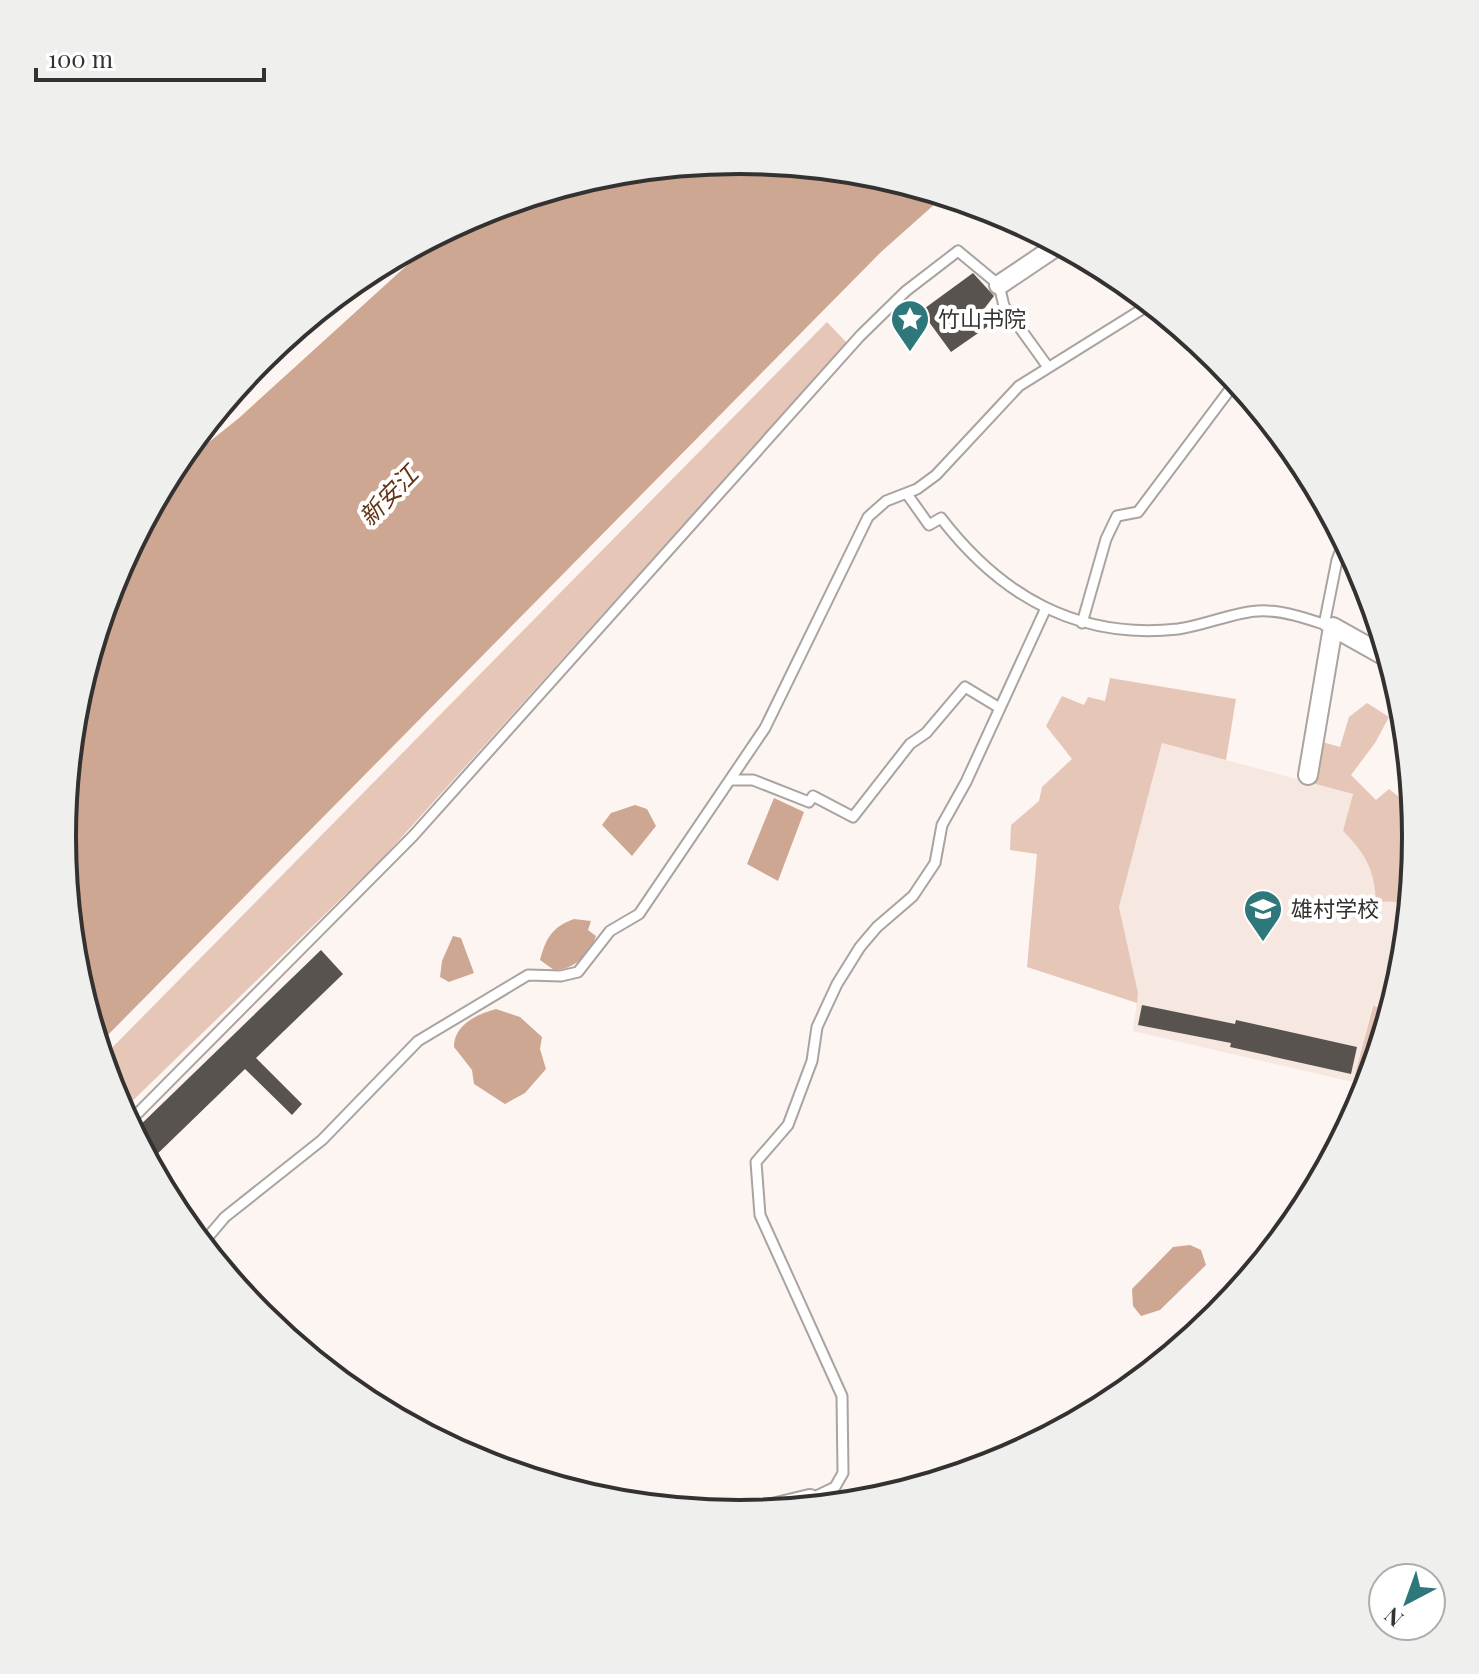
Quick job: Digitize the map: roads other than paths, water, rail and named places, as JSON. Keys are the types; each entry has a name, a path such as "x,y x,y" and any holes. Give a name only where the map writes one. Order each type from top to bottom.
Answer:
{"street":[{"path":"999,285 1050,251"},
{"path":"1308,775 1329,626 1376,651"}],"lane":[{"path":"137,1114 413,836 860,336 906,291 958,251 999,285 1004,306 1048,367"},
{"path":"209,1236 225,1217 322,1140 418,1041 528,975 561,976 583,969 610,931 639,914 765,728 868,517 886,501 907,494 936,475 1019,386 1141,310"},
{"path":"1082,623 1106,539 1117,516 1138,512 1229,390"},
{"path":"907,494 929,525 941,518 968,553 1020,596 1082,623 1128,630 1174,629 1266,611 1329,626 1339,554"},
{"path":"822,1495 835,1487 843,1473 842,1396 760,1215 756,1162 788,1125 812,1061 817,1027 837,984 860,947 913,896 935,863 942,825 966,782 1046,608"},
{"path":"732,780 753,780 809,802 813,796 853,817 910,744 926,733 965,687 998,707"}],"water":[{"name":"新安江","path":"740,174 826,179 869,186 935,204 881,252 107,1036 89,966 77,880 77,794 89,708 111,624 144,544 203,447 414,259 486,224 568,196 653,179"},
{"path":"774,798 804,812 778,881 747,864"},
{"path":"635,805 647,809 656,826 632,856 602,825 611,813"},
{"path":"574,919 591,921 588,930 596,936 580,960 554,970 540,960 545,945 555,930"},
{"path":"453,936 461,938 474,973 449,982 440,977 442,961"},
{"path":"496,1009 520,1017 542,1037 540,1049 546,1069 525,1093 505,1104 474,1084 472,1070 454,1047 462,1027 474,1017"},
{"path":"1190,1245 1201,1250 1206,1265 1160,1310 1141,1316 1133,1306 1132,1289 1173,1247"}],"place":[{"name":"竹山书院","path":"910,353"},
{"name":"雄村学校","path":"1263,943"}]}
